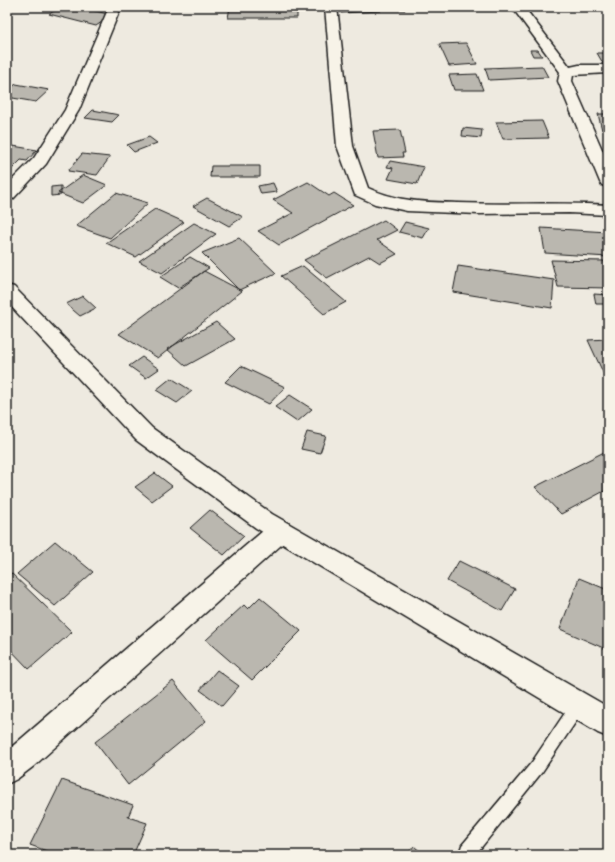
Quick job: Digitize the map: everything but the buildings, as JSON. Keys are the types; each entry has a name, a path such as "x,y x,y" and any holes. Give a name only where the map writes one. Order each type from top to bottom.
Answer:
{"street":[{"path":"7,195 40,161 72,110 115,7"},
{"path":"331,7 345,146 362,191 381,200 407,206 479,209 569,208 608,210"},
{"path":"518,7 567,72 565,81 608,182"},
{"path":"567,72 579,69 608,69"},
{"path":"7,291 144,434 264,521 608,723"},
{"path":"7,769 30,751 280,530"}],"lane":[{"path":"468,851 536,767 578,706"}]}
